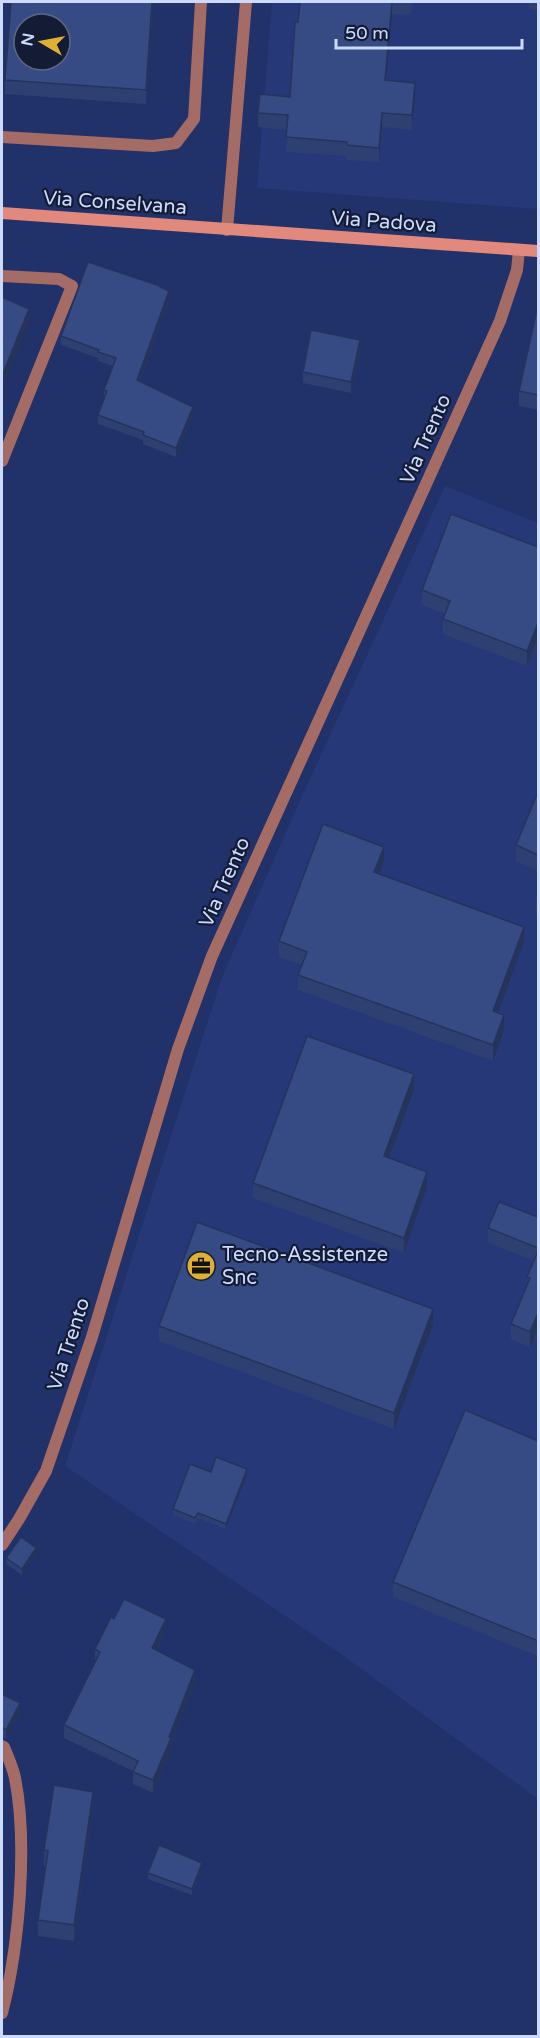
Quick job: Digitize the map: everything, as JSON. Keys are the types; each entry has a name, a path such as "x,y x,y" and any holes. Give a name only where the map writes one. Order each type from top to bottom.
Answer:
{"main road":[{"name":"Via Conselvana","path":"2,213 226,230"},
{"name":"Via Padova","path":"226,230 538,251"}],"street":[{"path":"2,137 153,146 176,143 194,119 201,2"},
{"path":"226,230 246,2"},
{"name":"Via Trento","path":"2,1545 46,1471 92,1337 178,1049 212,956 500,321 518,270 519,250"},
{"path":"2,276 60,279 72,286 2,461"},
{"path":"2,1746 15,1777 20,1825 20,1864 14,1953 2,2013"}],"shaded area":[{"path":"272,2 538,2 538,209 257,188"},
{"path":"445,486 538,523 538,1799 341,1654 65,1466 222,977 302,796"}],"building":[{"path":"11,2 152,2 146,90 5,80"},
{"path":"300,2 392,2 385,80 415,83 412,115 382,113 379,148 347,145 347,142 286,137 288,115 258,113 260,94 290,97 295,22 298,22"},
{"path":"88,262 169,291 137,380 193,407 176,448 143,435 144,432 98,415 107,391 104,390 116,358 61,336"},
{"path":"2,297 29,309 2,376"},
{"path":"538,305 538,395 519,391"},
{"path":"311,330 360,340 351,382 303,372"},
{"path":"451,514 538,547 538,623 527,651 443,619 450,601 422,590"},
{"path":"538,792 538,855 516,845"},
{"path":"323,824 384,847 374,872 524,927 493,1011 504,1015 493,1045 298,975 307,952 279,941"},
{"path":"307,1036 414,1074 384,1156 427,1172 404,1238 253,1183"},
{"path":"499,1202 538,1217 538,1248 488,1228"},
{"path":"197,1222 433,1309 394,1413 159,1326"},
{"path":"538,1251 538,1313 530,1332 511,1324 530,1278 527,1277"},
{"path":"465,1410 538,1441 538,1641 393,1582"},
{"path":"216,1457 247,1469 226,1524 198,1513 195,1518 173,1509 190,1464 211,1472"},
{"path":"21,1537 36,1548 22,1569 6,1558"},
{"path":"124,1599 166,1619 152,1648 195,1670 169,1737 171,1738 153,1780 133,1772 138,1761 64,1725 100,1652 95,1649 111,1617 114,1619"},
{"path":"2,1694 20,1703 6,1730 2,1727"},
{"path":"54,1785 93,1792 74,1925 38,1920 48,1851 44,1850"},
{"path":"159,1845 202,1863 192,1889 148,1873"}],"place":[{"name":"Tecno-Assistenze Snc","path":"201,1266"}]}
